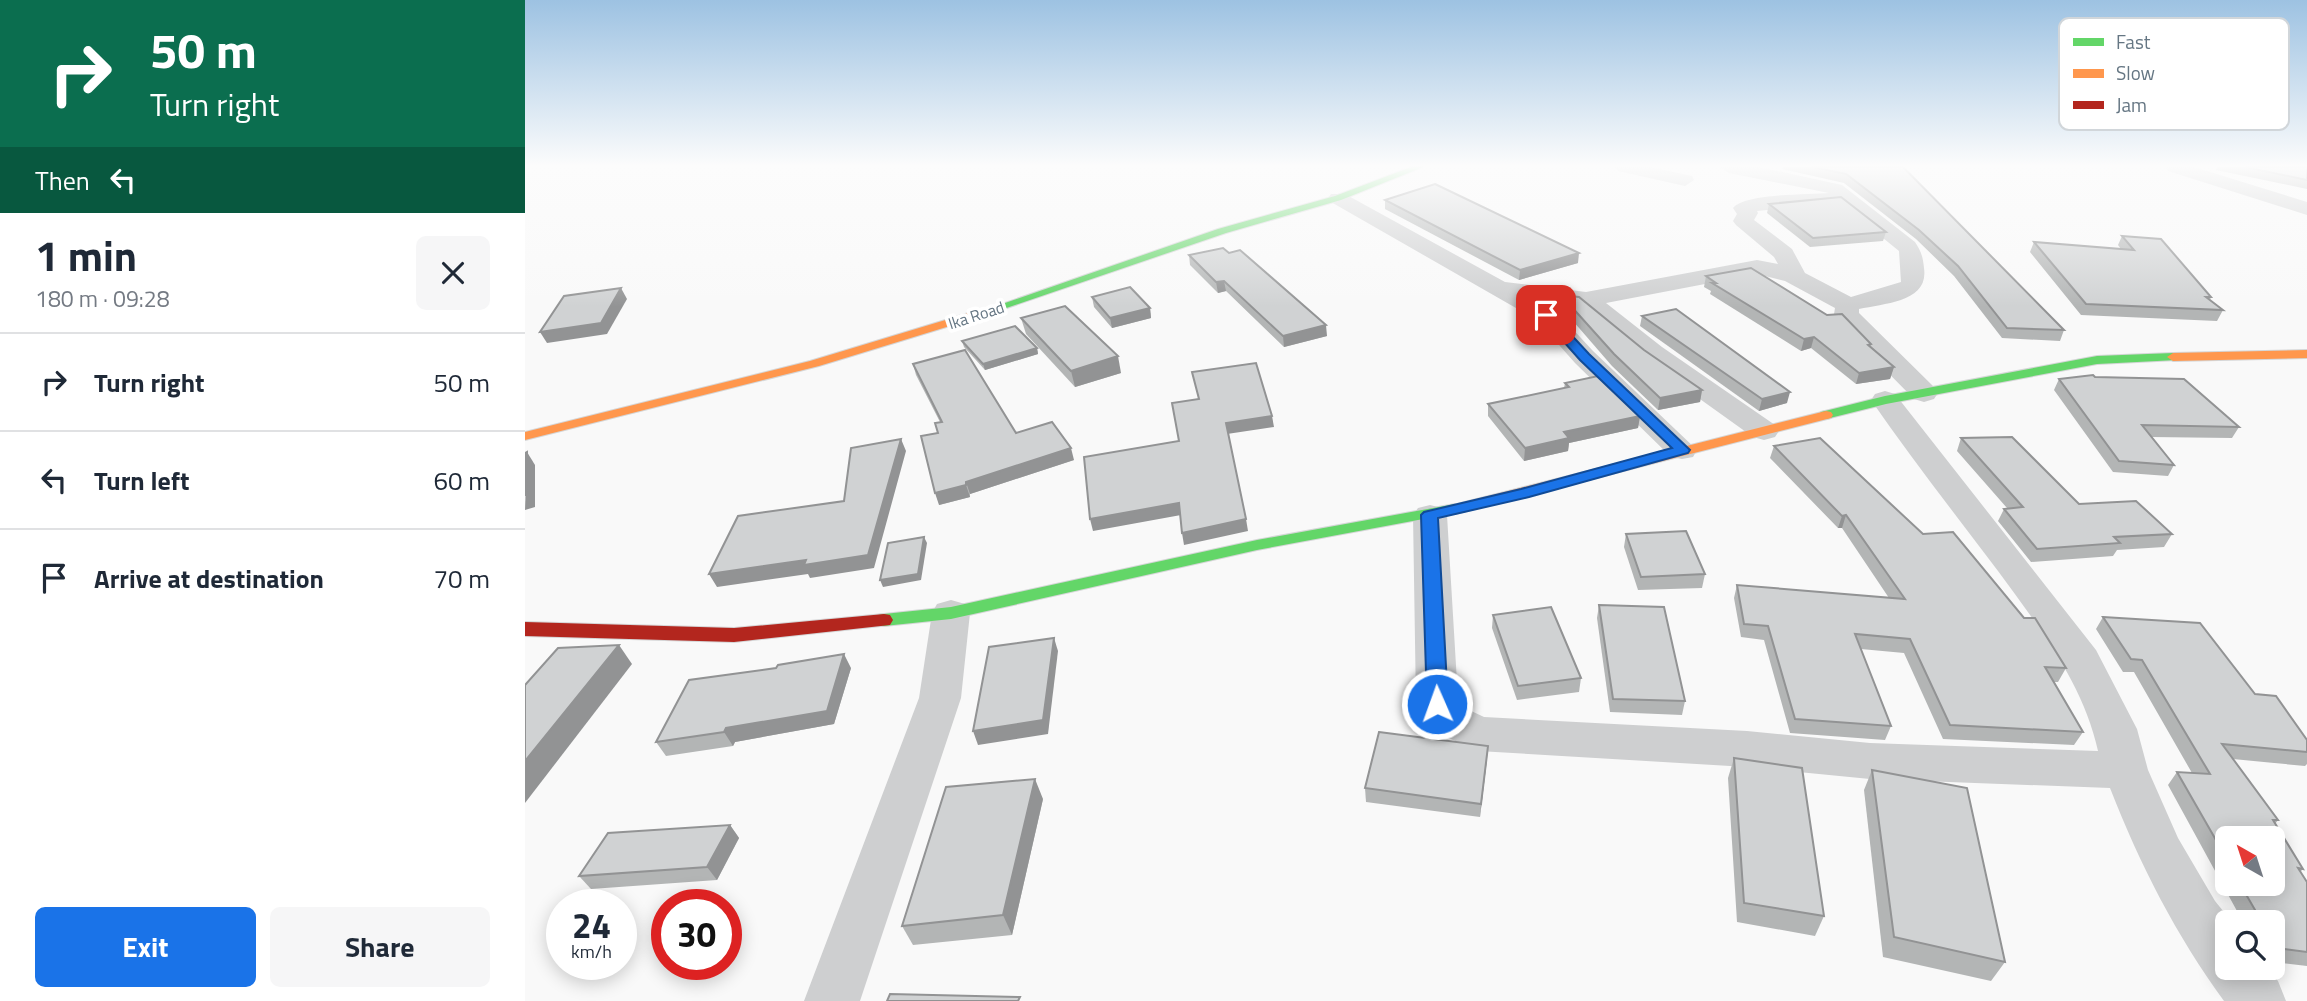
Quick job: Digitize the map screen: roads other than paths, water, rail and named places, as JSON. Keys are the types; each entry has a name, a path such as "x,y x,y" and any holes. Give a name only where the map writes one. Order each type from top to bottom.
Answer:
{"street":[{"name":"Ika Road","path":"525,436 822,361 925,332 1222,231 1283,214"},
{"path":"1366,214 1556,323 1584,357 1682,450"},
{"path":"1747,214 1743,221 1784,254 1796,278"},
{"path":"1501,289 1586,299 1757,267 1796,278 1849,305 1902,291 1914,280 1911,253 1907,247 1866,214"},
{"path":"1586,299 1654,353 1764,431"},
{"path":"1849,305 1846,314 1853,323 1924,393"},
{"path":"525,629 734,635 951,613 1257,545 1430,515 1524,494 1682,450 1885,400 2097,360 2307,354"},
{"path":"1885,400 2047,610 2082,660 2115,729 2125,770 2159,851 2197,919 2215,943"},
{"path":"1430,515 1437,704 1452,721 1478,734 1747,749 1870,761 2125,770"},
{"path":"832,1001 940,698 951,613"},
{"path":"2242,980 2258,1001"}]}
